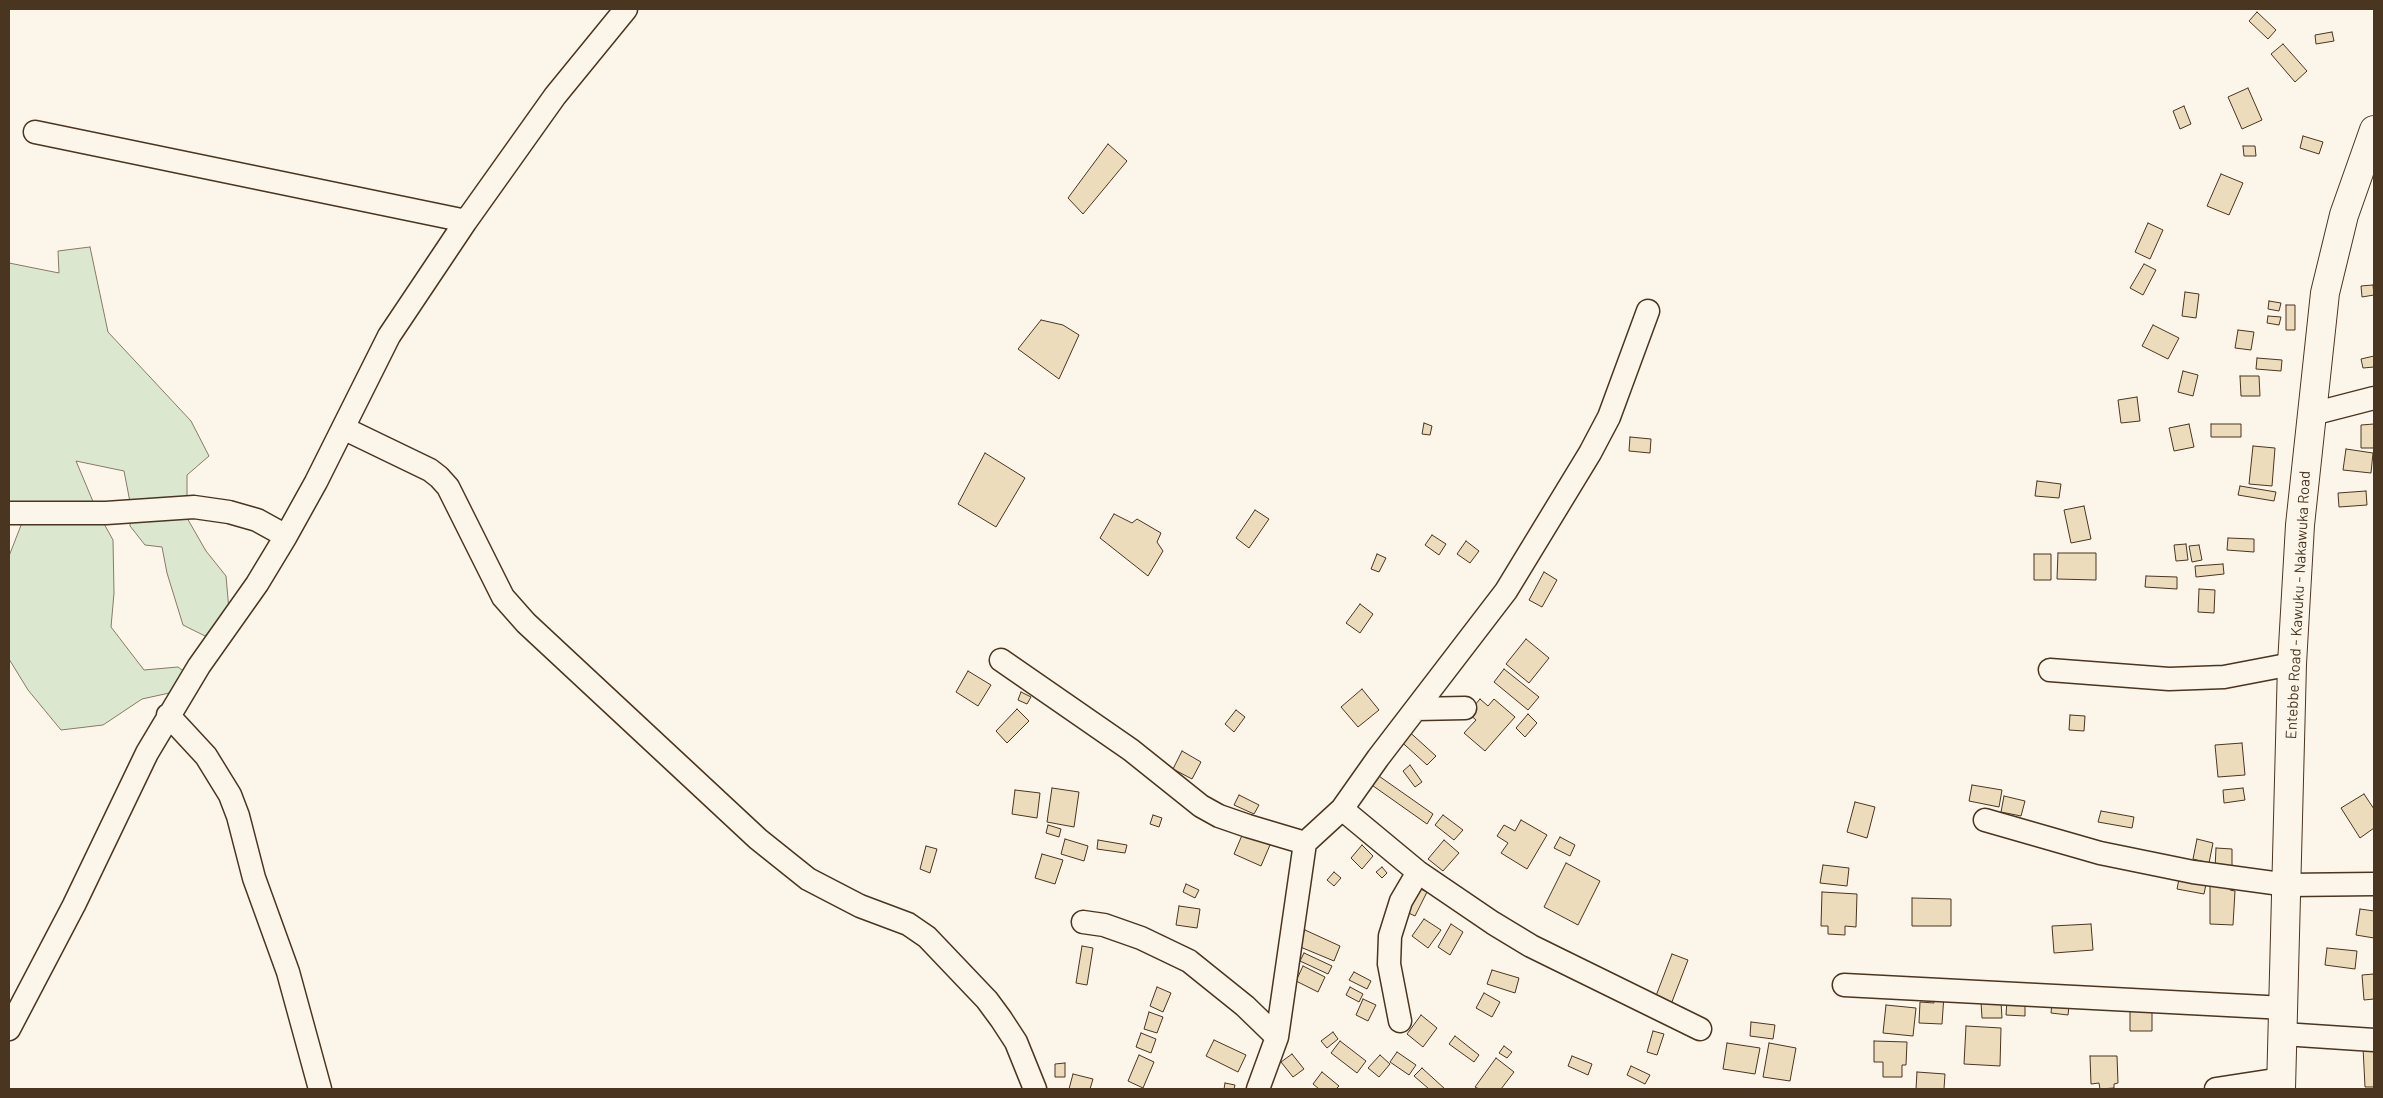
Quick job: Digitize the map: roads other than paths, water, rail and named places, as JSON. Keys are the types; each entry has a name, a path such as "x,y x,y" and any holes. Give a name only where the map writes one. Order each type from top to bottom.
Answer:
{"main road":[{"name":"Entebbe Road - Kawuku - Nakawuka Road","path":"2281,1084 2288,885 2292,664 2300,525 2325,293 2334,247 2374,130"}],"street":[{"path":"9,1029 168,715 219,635 257,584 286,536 389,336 466,221 555,96 626,9"},
{"path":"35,132 466,221"},
{"path":"1258,1089 1278,1037 1306,843 1342,809 1506,592 1590,453 1609,417 1648,311"},
{"path":"2312,414 2374,398"},
{"path":"343,428 430,470 440,477 448,487 503,597 526,623 758,840 808,879 860,906 908,924 927,937 987,1000 1016,1042 1035,1089"},
{"path":"9,513 106,513 194,507 229,512 256,520 286,536"},
{"path":"1001,660 1131,750 1202,806 1219,816 1240,824 1306,843"},
{"path":"2050,670 2188,678 2224,677 2292,664"},
{"path":"1416,709 1465,708"},
{"path":"168,715 206,756 230,795 238,816 254,878 288,972 320,1089"},
{"path":"1342,809 1418,872 1478,914 1532,946 1700,1029"},
{"path":"1985,820 2109,855 2193,872 2288,885 2374,884"},
{"path":"1400,1021 1389,964 1390,936 1400,901 1418,872"},
{"path":"1083,922 1104,926 1141,938 1188,961 1245,1006 1278,1037"},
{"path":"1844,985 2284,1021 2374,1040"},
{"path":"2216,1089 2281,1084"}]}
